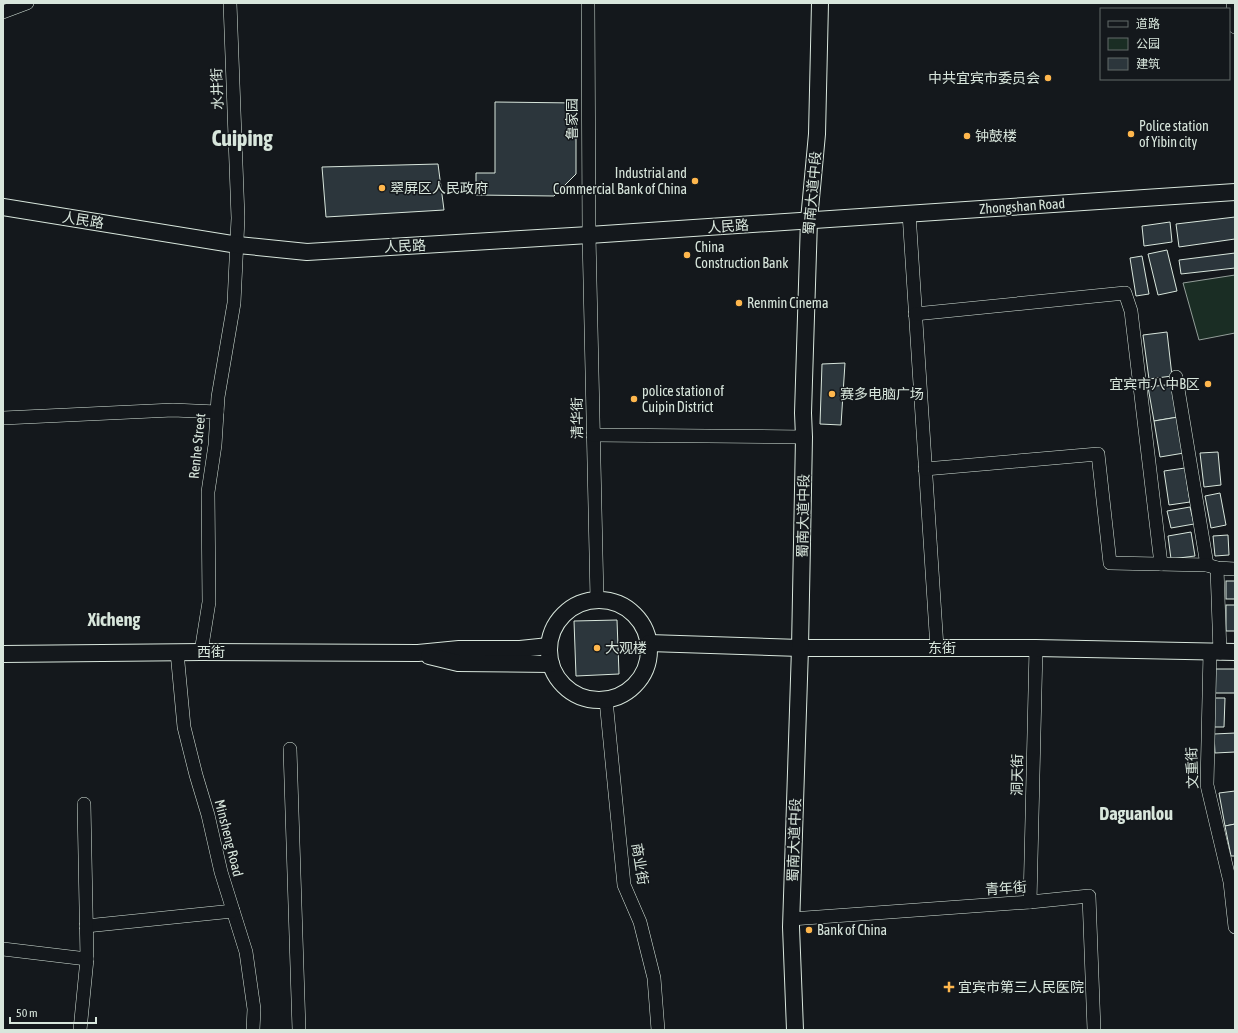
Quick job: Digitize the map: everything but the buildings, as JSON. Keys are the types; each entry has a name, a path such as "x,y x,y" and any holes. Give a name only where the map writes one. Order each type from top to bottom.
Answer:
{"main road":[{"name":"蜀南大道中段","path":"795,1030 791,919 800,648 804,437 803,413 809,220 817,134 820,3"},
{"name":"Zhongshan Road","path":"809,220 1235,192"},
{"name":"人民路","path":"3,207 238,245 307,252 809,220"},
{"path":"590,600 614,602 630,610 638,618 647,634 649,643 649,658 643,674 632,688 622,694 606,700 584,698 565,687 552,669 549,642 557,622 574,606 590,600"},
{"name":"东街","path":"649,643 800,648 1036,648 1221,652"},
{"name":"西街","path":"3,654 177,652 418,653 459,649 520,649 549,646"},
{"name":"西街","path":"418,653 458,663 551,664"}],"street":[{"path":"3,12 27,3"},
{"name":"水井街","path":"230,3 238,245"},
{"name":"鲁家园","path":"588,3 588,235"},
{"path":"1233,3 1235,27"},
{"path":"909,213 936,648"},
{"name":"清华街","path":"588,235 597,600"},
{"name":"Renhe Street","path":"201,652 209,602 208,492 215,445 218,397 234,303 238,245"},
{"path":"915,314 1125,294 1130,311 1161,564"},
{"name":"文重街","path":"1176,377 1212,567 1221,652 1207,785 1232,882 1235,927"},
{"path":"3,418 173,410 218,412"},
{"path":"593,435 804,437"},
{"path":"925,469 1098,454 1110,563 1161,564 1235,570"},
{"name":"洞天街","path":"1030,902 1036,648"},
{"name":"Minsheng Road","path":"177,652 184,727 208,815 221,872 246,952 254,1010 253,1030"},
{"name":"商业街","path":"606,700 624,885 640,922 654,978 658,1030"},
{"path":"290,749 299,1030"},
{"path":"80,1030 87,959 84,804"},
{"name":"青年街","path":"791,919 1030,902 1089,896 1094,1030"},
{"path":"86,926 233,911"},
{"path":"3,949 87,959"}],"green space":[{"path":"1235,275 1235,333 1199,340 1183,283"}],"place":[{"name":"中共宜宾市委员会","path":"1048,78"},
{"name":"Police station of Yibin city","path":"1131,134"},
{"name":"钟鼓楼","path":"967,136"},
{"name":"Industrial and Commercial Bank of China","path":"695,181"},
{"name":"翠屏区人民政府","path":"382,188"},
{"name":"China Construction Bank","path":"687,255"},
{"name":"Renmin Cinema","path":"739,303"},
{"name":"宜宾市八中B区","path":"1208,384"},
{"name":"赛多电脑广场","path":"832,394"},
{"name":"police station of Cuipin District","path":"634,399"},
{"name":"大观楼","path":"597,648"},
{"name":"Bank of China","path":"809,930"},
{"name":"宜宾市第三人民医院","path":"949,987"}],"district":[{"name":"Cuiping","path":"242,138"},
{"name":"Xicheng","path":"114,619"},
{"name":"Daguanlou","path":"1136,813"}]}
